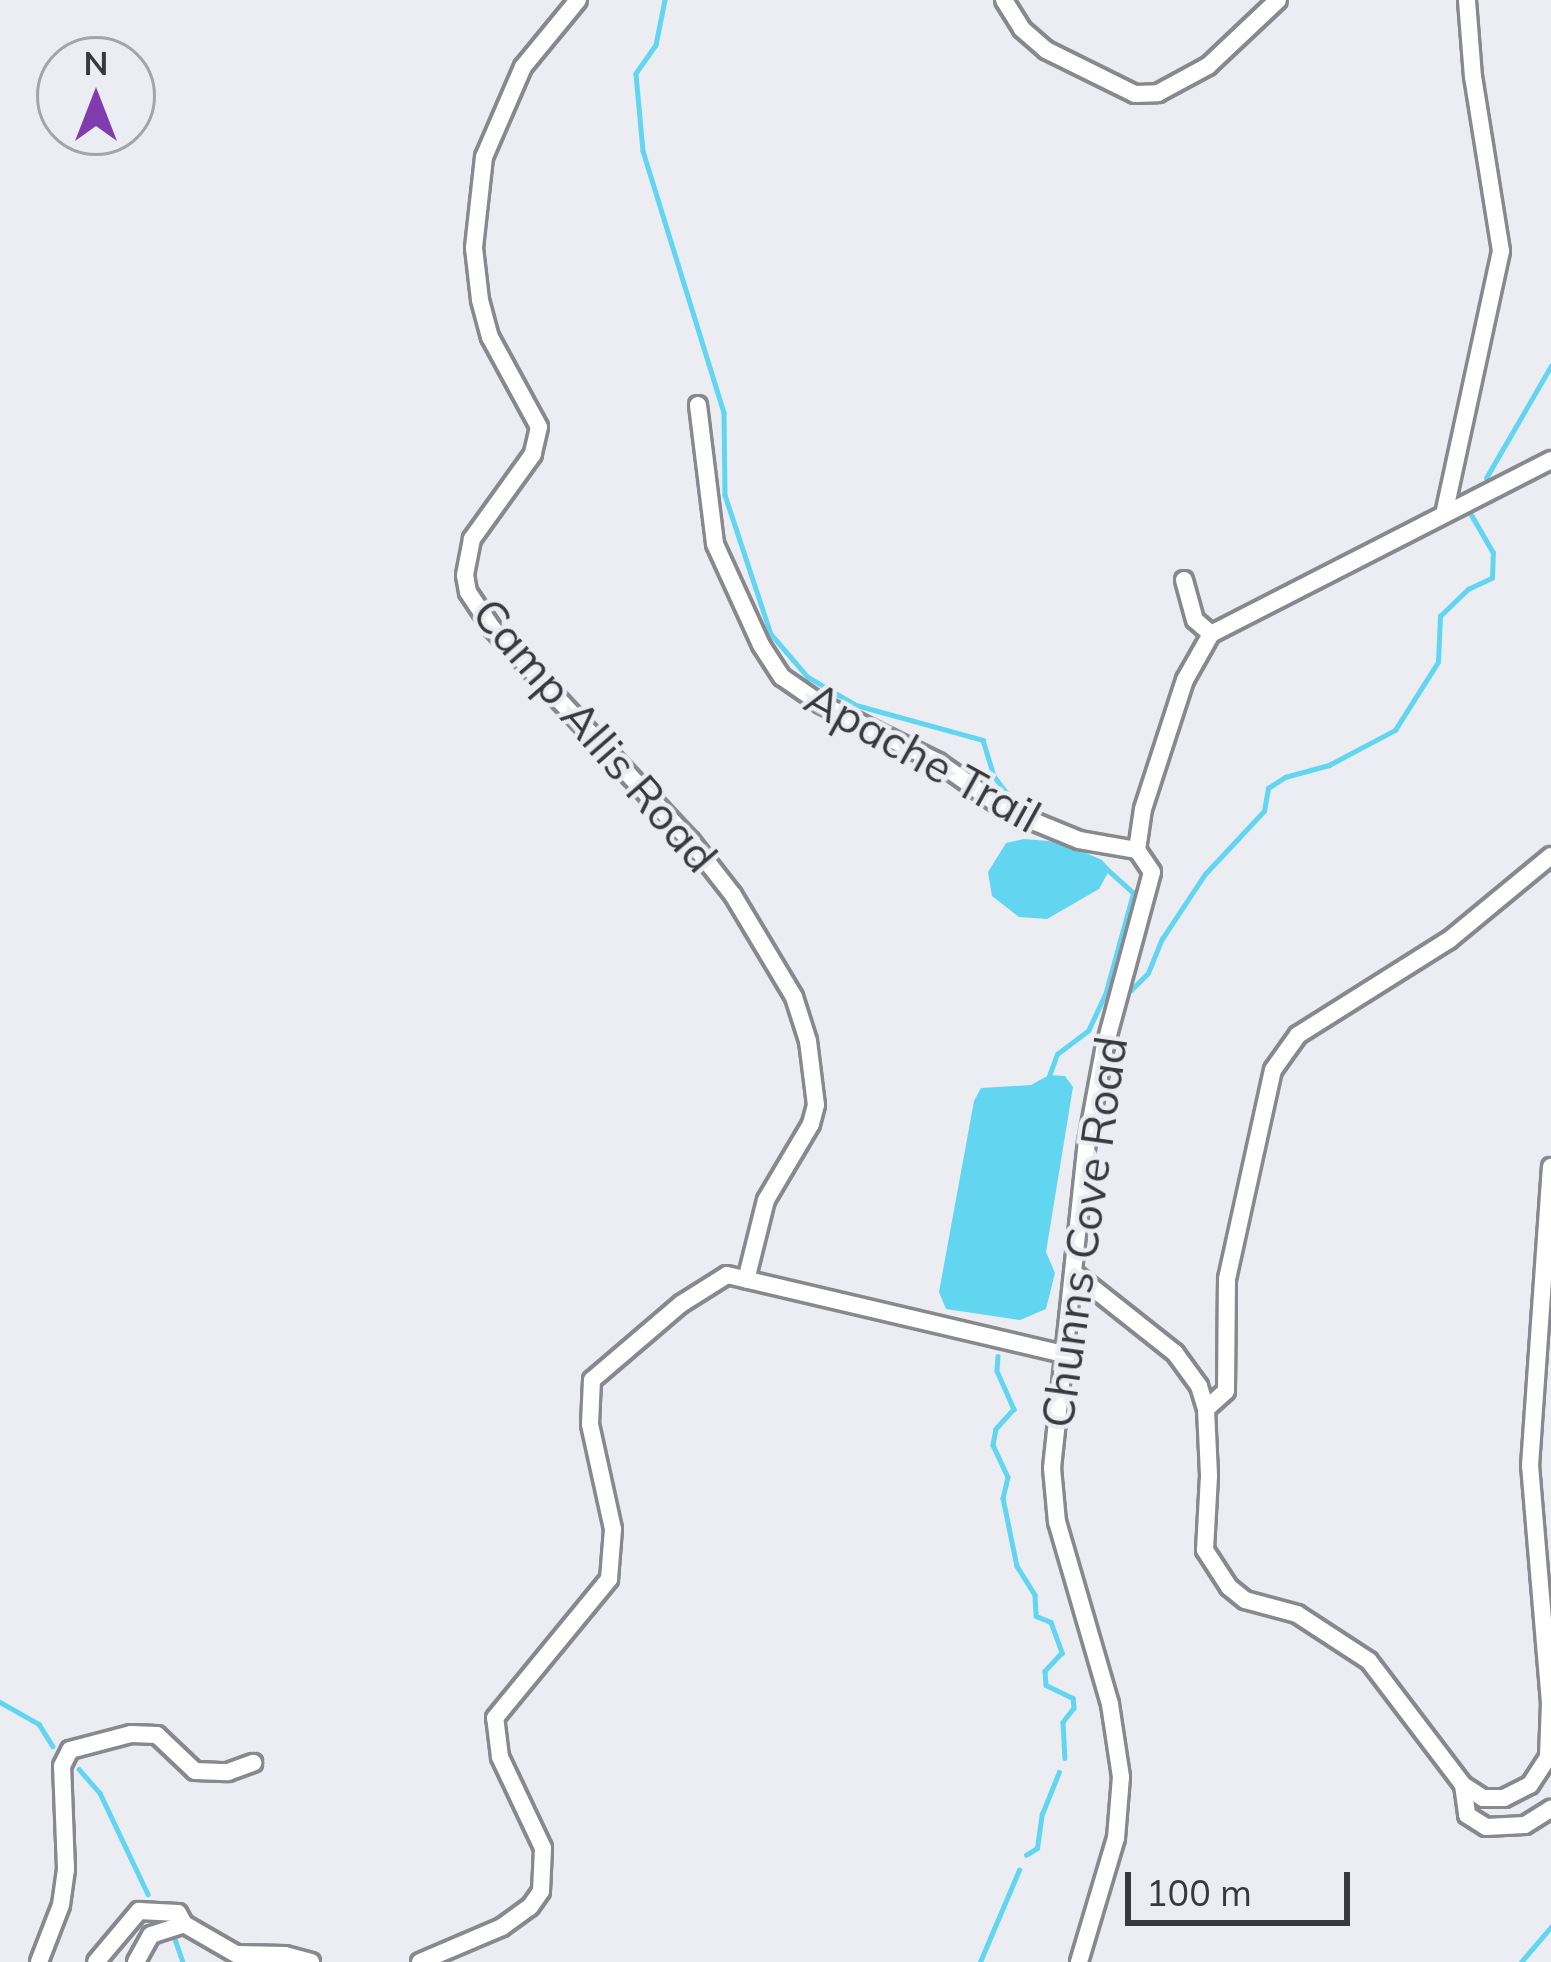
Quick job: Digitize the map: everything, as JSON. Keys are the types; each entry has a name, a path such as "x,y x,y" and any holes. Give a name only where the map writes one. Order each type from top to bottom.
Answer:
{"street":[{"name":"Camp Allis Road","path":"578,0 523,67 484,158 474,248 480,300 490,337 539,427 533,454 472,539 465,575 468,592 492,628 576,712 718,877 794,997 808,1041 816,1105 812,1124 766,1200 746,1280"},
{"path":"1004,0 1022,29 1046,50 1126,91 1146,94 1208,67 1278,0"},
{"path":"1445,510 1501,251 1472,77 1467,0"},
{"name":"Apache Trail","path":"698,405 715,544 761,645 782,677 821,704 938,762 1006,809 1079,840 1137,850"},
{"path":"1184,580 1195,620 1211,634 1445,510 1551,460"},
{"name":"Chunns Cove Road","path":"1079,1962 1116,1838 1121,1790 1110,1704 1053,1496 1074,1273 1097,1084 1152,872 1137,850 1143,809 1185,680 1211,634"},
{"path":"1206,1409 1226,1391 1227,1279 1274,1070 1298,1035 1449,940 1551,856"},
{"path":"1074,1273 1175,1353 1198,1386 1206,1409 1205,1550 1229,1586 1245,1600 1297,1614 1369,1660 1463,1785 1484,1798 1504,1798 1529,1785 1548,1757 1550,1702 1530,1466 1551,1167"},
{"path":"419,1962 502,1927 530,1907 541,1891 543,1848 500,1756 495,1718 610,1579 613,1529 590,1424 592,1380 681,1304 727,1275 1068,1355"},
{"path":"39,1962 61,1905 67,1868 61,1792 62,1766 70,1750 131,1734 157,1735 195,1771 228,1772 253,1762"},
{"path":"1463,1785 1467,1815 1486,1827 1526,1825 1551,1810"},
{"path":"96,1962 139,1911 178,1913 184,1924 236,1954 285,1955 311,1962"},
{"path":"136,1962 152,1935 184,1924"}],"water":[{"path":"1024,839 1061,842 1102,860 1110,869 1099,889 1047,919 1019,917 992,896 988,872 1006,843"},
{"path":"1049,1075 1065,1076 1073,1087 1046,1252 1055,1273 1046,1309 1020,1320 946,1309 939,1292 974,1101 981,1088 1031,1085"}],"waterway":[{"path":"665,0 656,45 636,74 643,151 724,413 725,495 771,634 808,677 856,705 983,740 994,776 1018,808"},
{"path":"1486,478 1551,366"},
{"path":"1130,991 1148,973 1162,939 1205,874 1264,811 1268,788 1285,777 1329,765 1395,730 1438,662 1440,616 1468,589 1492,578 1493,553 1471,515"},
{"path":"1049,1076 1057,1054 1088,1031 1105,995 1133,893 1105,868"},
{"path":"998,1356 997,1371 1014,1409 996,1429 993,1445 1008,1477 1003,1498 1017,1566 1035,1595 1036,1616 1051,1622 1062,1653 1045,1671 1046,1685 1073,1698 1074,1708 1063,1722 1065,1758"},
{"path":"0,1702 39,1724 53,1746"},
{"path":"79,1769 100,1793 148,1894"},
{"path":"1026,1855 1037,1848 1042,1814 1059,1772"},
{"path":"980,1962 1019,1870"},
{"path":"1521,1962 1551,1927"},
{"path":"175,1939 183,1962"}]}
